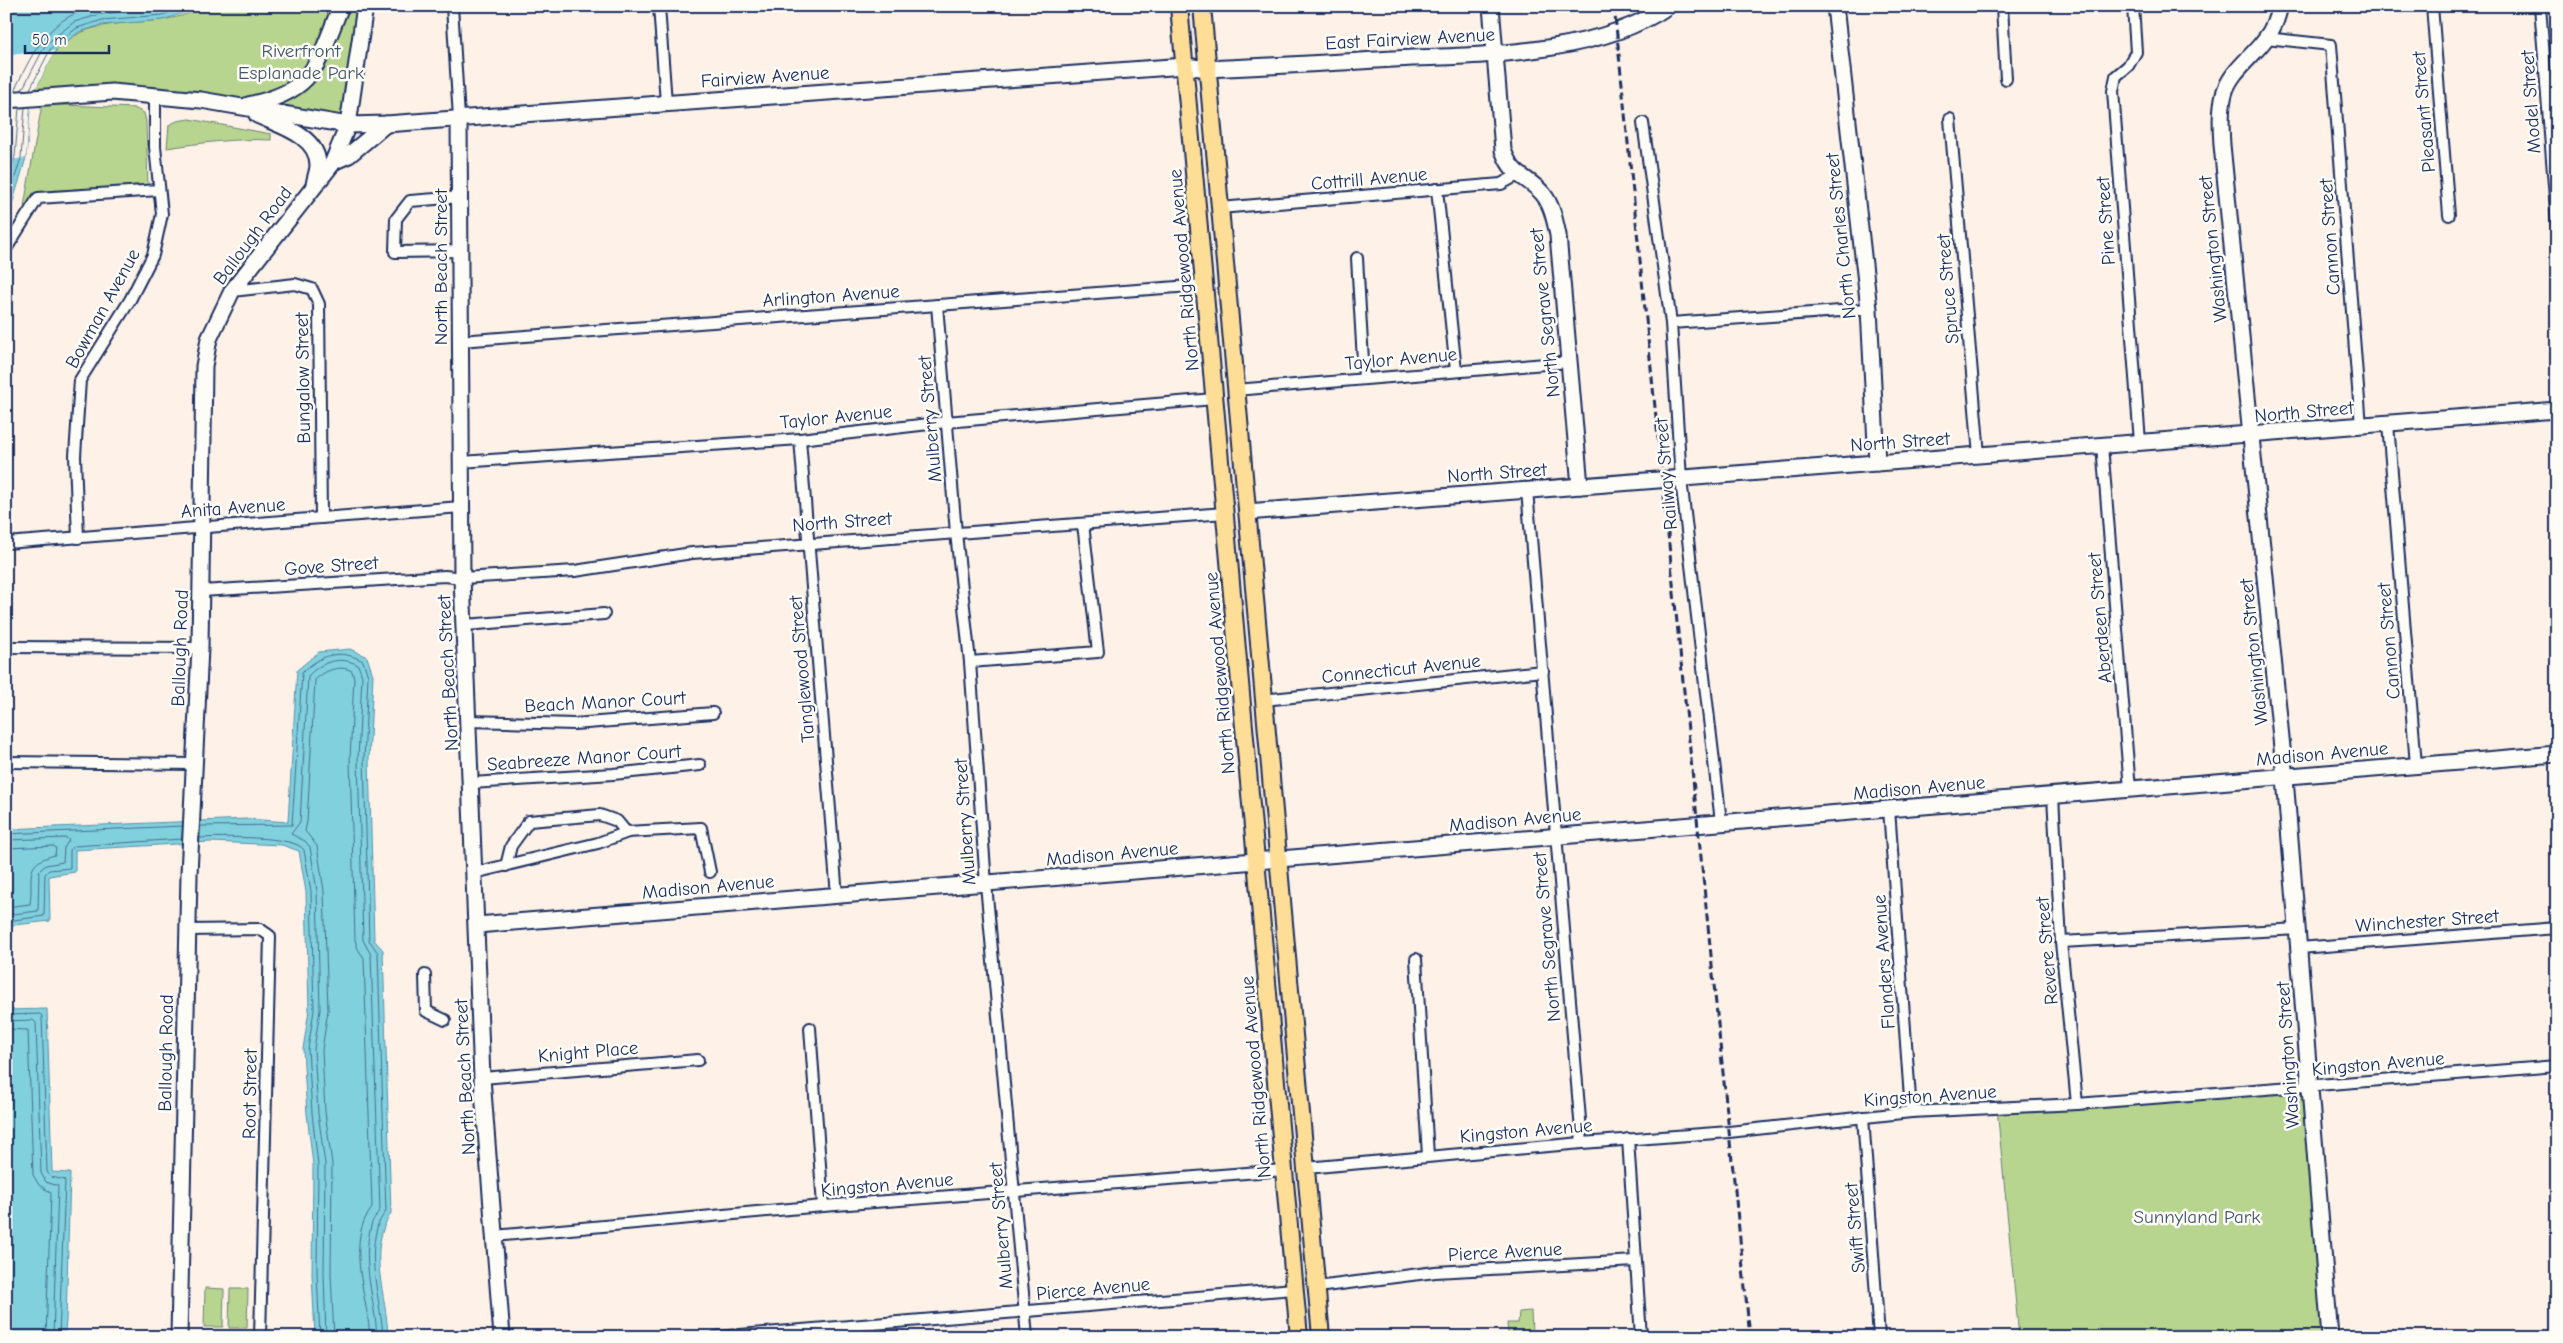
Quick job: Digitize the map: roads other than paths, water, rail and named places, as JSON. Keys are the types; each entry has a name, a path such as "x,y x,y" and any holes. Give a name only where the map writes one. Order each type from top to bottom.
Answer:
{"main road":[{"name":"North Ridgewood Avenue","path":"1179,6 1299,1337"},
{"path":"1202,6 1321,1337"},
{"path":"1204,285 1217,292 1228,308"}],"street":[{"path":"240,106 283,96 302,84 318,65 341,6"},
{"name":"Ballough Road","path":"179,1337 188,930 202,591 204,366 209,338 232,291 333,162 348,125 365,6"},
{"name":"North Beach Street","path":"452,6 460,118 462,578 482,1078 502,1337"},
{"path":"659,6 666,103"},
{"name":"North Segrave Street","path":"1491,6 1503,150 1508,163 1518,175 1543,194 1553,212 1558,235 1580,486"},
{"name":"East Fairview Avenue","path":"1185,66 1208,69 1495,54 1561,46 1634,24 1668,6"},
{"name":"North Charles Street","path":"1836,6 1869,309 1877,463"},
{"path":"2002,6 2006,79"},
{"name":"Pine Street","path":"2133,6 2136,52 2128,66 2116,76 2113,91 2140,442"},
{"name":"Washington Street","path":"2280,6 2276,22 2266,38 2235,73 2224,93 2221,118 2222,145 2285,778 2330,1337"},
{"name":"Pleasant Street","path":"2432,6 2449,216"},
{"name":"Model Street","path":"2540,6 2557,224"},
{"name":"Cannon Street","path":"2266,38 2331,45 2361,426"},
{"name":"Fairview Avenue","path":"348,125 386,124 1185,66"},
{"path":"6,100 112,92 155,95 240,106 348,125"},
{"name":"Bowman Avenue","path":"78,538 75,456 80,380 130,300 153,254 162,214 155,147 155,95"},
{"path":"240,106 306,139 316,152 318,165 314,187"},
{"name":"Spruce Street","path":"1950,119 1979,455"},
{"path":"333,162 349,155 386,124"},
{"name":"Railway Street","path":"1643,124 1672,323 1681,479 1720,822"},
{"name":"Cottrill Avenue","path":"1220,208 1500,184 1518,175"},
{"path":"6,250 38,198 159,190"},
{"path":"1436,190 1456,371"},
{"path":"461,197 410,201 396,219 395,252 461,251"},
{"path":"1357,258 1364,378"},
{"name":"Bungalow Street","path":"232,291 295,284 312,289 319,304 321,518"},
{"name":"Arlington Avenue","path":"460,341 1204,285"},
{"name":"Mulberry Street","path":"936,305 956,532 970,662 986,884 1027,1337"},
{"path":"1672,323 1869,309"},
{"name":"Taylor Avenue","path":"1235,390 1570,362"},
{"name":"Taylor Avenue","path":"461,462 800,439 946,422 1214,399"},
{"name":"North Street","path":"1247,512 2557,410"},
{"name":"Cannon Street","path":"2388,424 2416,765"},
{"name":"Tanglewood Street","path":"800,439 837,896"},
{"name":"Aberdeen Street","path":"2102,445 2130,789"},
{"name":"North Segrave Street","path":"1527,490 1558,836 1582,1143"},
{"name":"Anita Avenue","path":"6,543 202,526 462,507"},
{"name":"North Street","path":"462,578 575,571 692,553 1225,512"},
{"path":"970,662 1098,652 1083,524"},
{"name":"Gove Street","path":"202,591 446,576 462,578"},
{"path":"464,625 604,614"},
{"path":"6,647 200,648"},
{"name":"Connecticut Avenue","path":"1263,700 1543,671"},
{"name":"Beach Manor Court","path":"469,722 574,724 713,712"},
{"name":"Madison Avenue","path":"477,924 986,884 1720,822 2285,778 2557,754"},
{"path":"6,762 194,764"},
{"name":"Seabreeze Manor Court","path":"471,782 613,774 700,765"},
{"name":"Revere Street","path":"2053,796 2061,942 2077,1104"},
{"name":"Flanders Avenue","path":"1889,809 1911,1112"},
{"path":"506,866 511,846 529,821 600,815 617,821 628,832"},
{"path":"474,873 598,843 628,832 701,828 710,872"},
{"name":"Root Street","path":"188,930 260,928 270,936 260,1337"},
{"path":"2061,942 2298,928"},
{"name":"Winchester Street","path":"2299,948 2557,928"},
{"path":"1416,959 1428,1156"},
{"path":"425,976 426,1010 445,1020"},
{"path":"810,1028 823,1206"},
{"name":"Knight Place","path":"482,1078 698,1060"},
{"name":"Kingston Avenue","path":"1306,1168 1428,1156 1729,1132 1911,1112 2077,1104 2557,1066"},
{"name":"Swift Street","path":"1863,1117 1879,1337"},
{"path":"1628,1139 1642,1337"},
{"name":"Kingston Avenue","path":"493,1236 823,1206 1284,1170"},
{"name":"Pierce Avenue","path":"1317,1287 1435,1272 1636,1261"},
{"name":"Pierce Avenue","path":"716,1337 1294,1289"}],"water":[{"path":"6,6 203,6 163,20 102,25 79,32 55,51 31,98 26,158 11,208 6,215"},
{"path":"350,649 367,657 373,675 369,759 374,940 383,950 391,1213 380,1243 379,1258 388,1337 315,1337 312,1274 313,1165 307,1114 303,1049 309,1010 306,892 299,851 282,845 210,842 75,850 75,872 49,876 50,921 6,926 6,829 247,819 288,822 297,670 319,652"},
{"path":"47,1009 52,1172 70,1173 66,1322 64,1337 6,1337 6,1010"}],"railway":[{"path":"1614,6 1750,1337"}],"park label":[{"name":"Riverfront Esplanade Park","path":"301,61"},
{"name":"Sunnyland Park","path":"2197,1216"}]}
